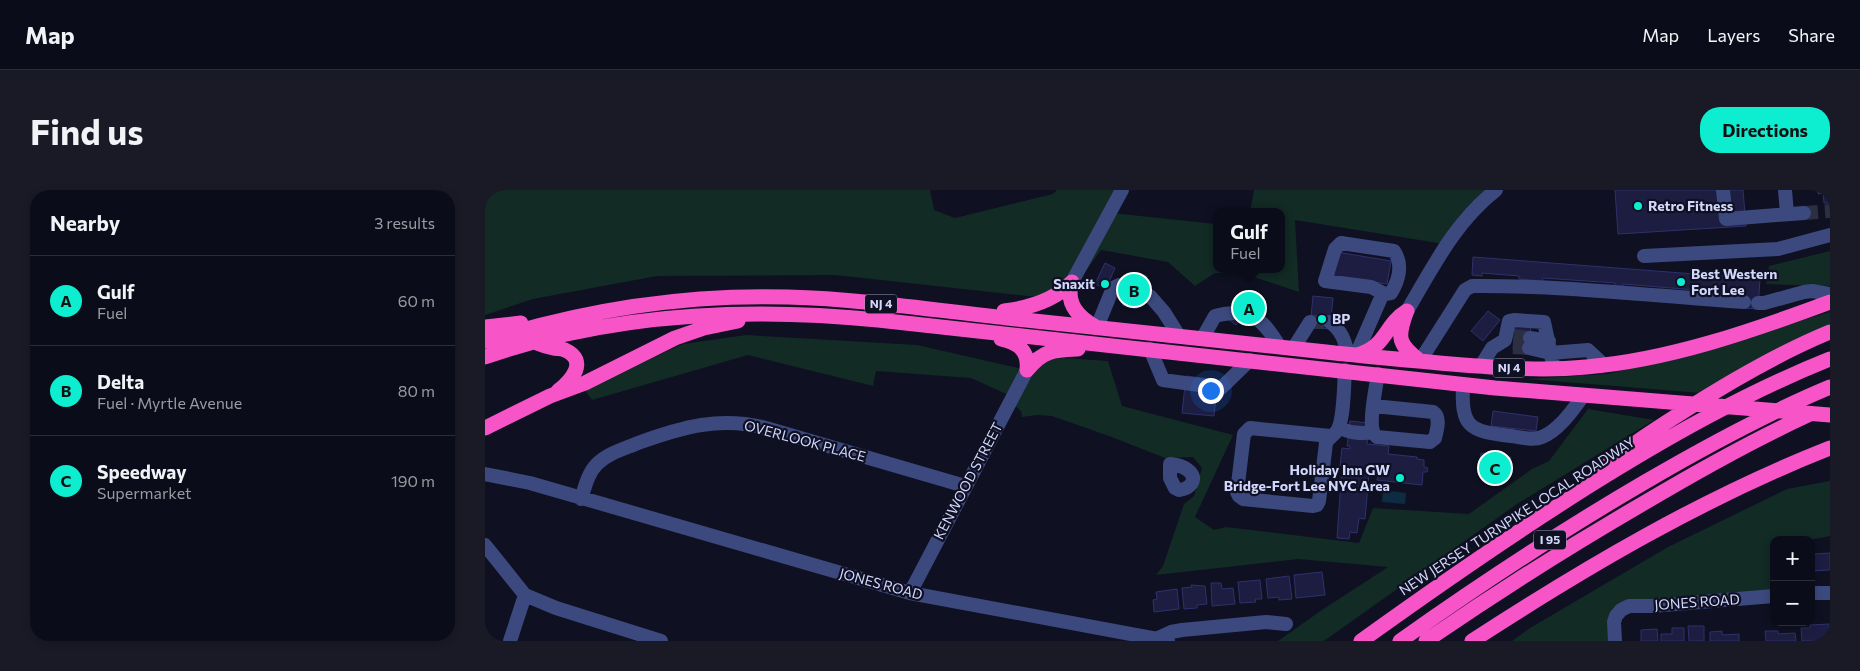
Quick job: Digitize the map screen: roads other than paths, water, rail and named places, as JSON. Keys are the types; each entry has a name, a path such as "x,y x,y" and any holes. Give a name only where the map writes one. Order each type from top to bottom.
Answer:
{"highway":[{"path":"957,312 993,312 1031,306 1055,296 1072,282"},
{"path":"1072,282 1069,292 1072,306 1082,317 1097,327"},
{"name":"NJ 4","path":"485,341 536,326 582,316 675,301 760,297 826,299 1352,355 1481,366 1554,369 1604,365 1668,353 1776,322 1830,302"},
{"path":"1352,355 1376,346 1397,318 1407,311"},
{"path":"1407,311 1400,333 1401,341 1420,361"},
{"name":"NJ 4","path":"485,357 535,342 616,325 727,313 784,313 841,316 1583,396 1681,404 1827,412"},
{"path":"485,428 550,396 585,383 684,334 725,323 784,313"},
{"path":"485,327 582,316"},
{"path":"953,328 1014,343 1025,352 1027,370"},
{"path":"1574,496 1624,450 1770,360 1830,332"},
{"path":"535,342 566,351 575,360 577,368 573,377 565,386 550,396"},
{"path":"1027,370 1038,358 1051,351 1145,349"},
{"name":"NEW JERSEY TURNPIKE LOCAL ROADWAY","path":"1361,641 1485,554 1651,448 1779,381 1830,359"},
{"name":"I 95","path":"1400,641 1501,572 1623,495 1745,425 1830,387"},
{"name":"I 95","path":"1426,641 1551,559 1739,448 1827,412"},
{"path":"1472,641 1547,592 1649,534 1726,495 1830,448"}],"street":[{"path":"1072,282 1121,190"},
{"path":"1407,311 1455,232 1468,215 1496,190"},
{"path":"1723,190 1726,219 1804,212"},
{"path":"1785,190 1787,214"},
{"path":"1644,256 1778,248 1830,235"},
{"path":"1343,243 1394,251 1399,263 1399,276 1391,293 1383,293 1371,288 1325,281 1337,246 1343,243"},
{"path":"1097,327 1113,288 1119,285 1150,296 1164,312 1179,336"},
{"path":"1420,361 1465,290 1472,286 1569,288 1744,302"},
{"path":"1758,303 1811,291 1830,294"},
{"path":"1352,355 1383,293"},
{"path":"1202,339 1215,316 1229,312 1255,316 1286,348 1310,322"},
{"path":"1481,366 1492,348 1509,336 1509,321 1521,320 1544,322 1554,369"},
{"path":"1330,322 1339,329 1352,355"},
{"path":"1548,341 1530,338 1588,350 1604,365"},
{"path":"1145,349 1163,380 1221,388 1251,360"},
{"name":"KENWOOD STREET","path":"910,593 1027,370"},
{"path":"1345,370 1334,432 1325,443 1317,505 1250,499 1239,496 1237,492 1244,434 1250,428 1334,432 1345,431 1365,434 1373,432"},
{"path":"1374,406 1433,412 1438,418 1436,436 1432,441 1377,437 1373,432 1374,406 1378,374"},
{"path":"1463,384 1463,414 1467,422 1476,430 1491,434 1536,439 1547,434 1557,426 1583,396"},
{"name":"OVERLOOK PLACE","path":"581,499 590,474 597,464 609,456 675,431 700,425 728,422 745,423 766,428 965,486"},
{"name":"JONES ROAD","path":"485,474 530,483 910,593 1163,640 1171,632 1182,630 1266,622 1286,624"},
{"path":"485,545 525,595 556,608 661,641"},
{"path":"1815,593 1830,593"},
{"path":"510,641 525,595"},
{"name":"JONES ROAD","path":"1615,641 1614,622 1621,610 1629,606 1652,606 1770,596"}],"water":[{"path":"1383,490 1406,493 1405,504 1382,502"}],"tunnel":[{"path":"1804,213 1830,211"},
{"path":"1310,322 1330,322"},
{"path":"1514,336 1530,338"},
{"path":"1513,347 1529,348"}],"place":[{"name":"Retro Fitness","path":"1638,206"},
{"name":"Best Western Fort Lee","path":"1681,282"},
{"name":"Snaxit","path":"1105,284"},
{"name":"Delta","path":"1134,290"},
{"name":"Gulf","path":"1249,308"},
{"name":"BP","path":"1322,319"},
{"name":"Speedway","path":"1495,468"},
{"name":"Holiday Inn GW Bridge-Fort Lee NYC Area","path":"1400,478"}]}
